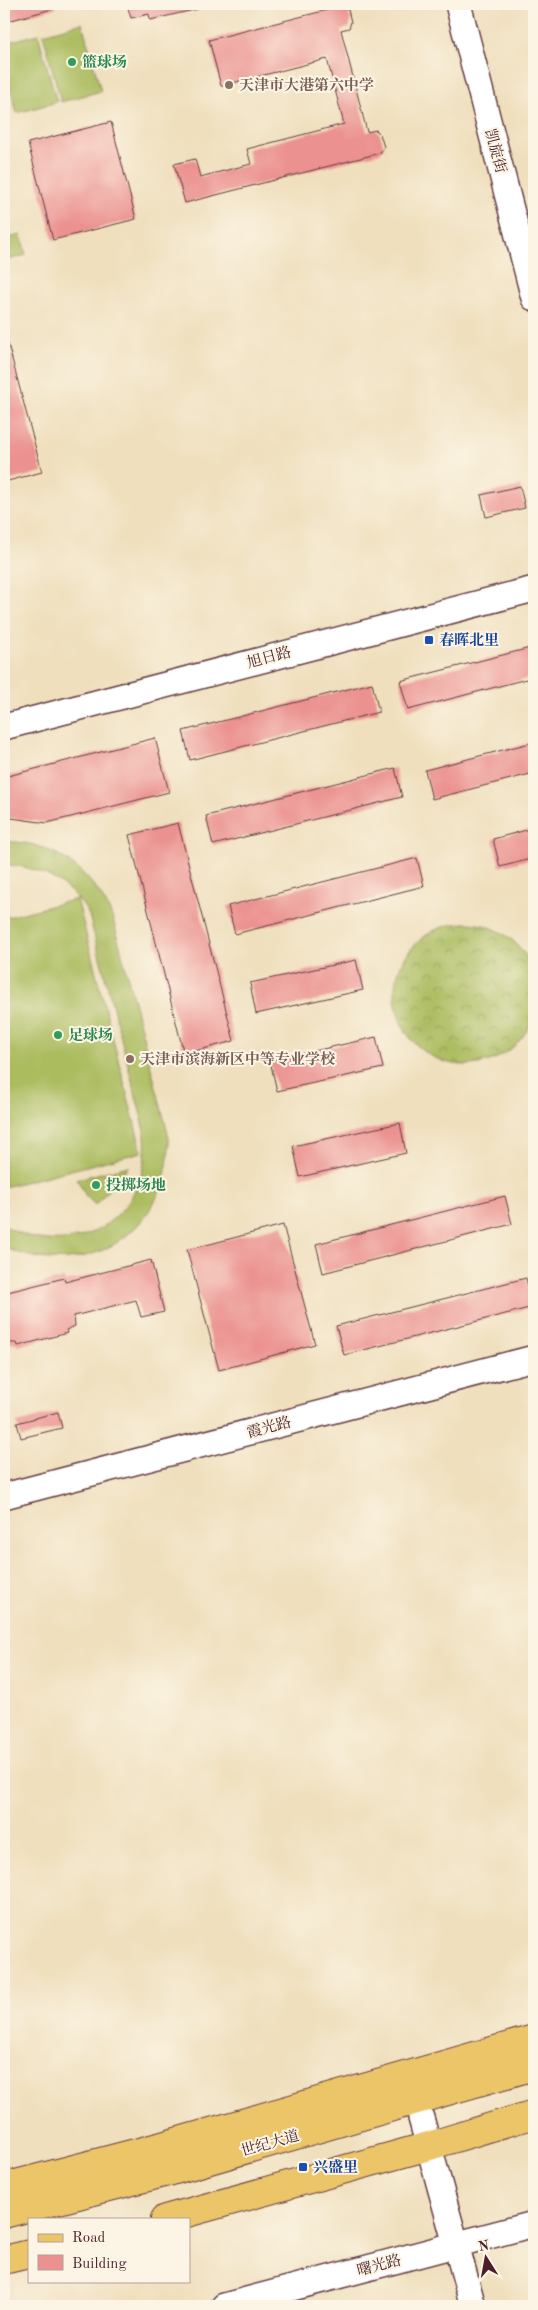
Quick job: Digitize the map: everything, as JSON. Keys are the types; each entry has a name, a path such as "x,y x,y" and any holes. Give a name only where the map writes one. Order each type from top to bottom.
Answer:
{"main road":[{"path":"4,2187 162,2146 534,2040"},
{"name":"世纪大道","path":"4,2214 168,2172 534,2066"},
{"name":"世纪大道","path":"65,2218 534,2086"},
{"path":"169,2218 429,2146 534,2114"},
{"path":"4,2234 28,2228"},
{"path":"4,2260 28,2254"}],"street":[{"name":"凯旋街","path":"458,4 534,298"},
{"name":"凯旋街","path":"469,4 534,254"},
{"name":"旭日路","path":"4,726 534,589"},
{"name":"旭日路","path":"4,740 534,604"},
{"name":"霞光路","path":"4,1484 534,1347"},
{"name":"霞光路","path":"4,1496 534,1358"},
{"path":"421,2118 473,2306"},
{"name":"曙光路","path":"224,2306 534,2224"}],"green space":[{"name":"篮球场","path":"82,23 101,91 61,102 43,34"},
{"name":"篮球场","path":"38,34 57,102 17,113 4,64 4,43"},
{"path":"21,235 26,255 4,261 4,239"},
{"path":"4,842 22,843 56,853 84,875 96,888 105,903 113,919 169,1138 166,1170 156,1199 140,1223 119,1241 94,1254 66,1259 35,1257 4,1247 4,1225 32,1237 59,1240 84,1236 107,1224 125,1206 138,1184 145,1157 144,1127 89,915 74,895 53,879 29,869 4,865"},
{"name":"足球场","path":"77,899 142,1152 4,1187 4,918"},
{"path":"466,923 480,924 493,928 506,935 516,944 525,954 532,967 536,980 536,1008 532,1021 525,1034 516,1044 506,1053 493,1060 480,1064 466,1065 452,1064 439,1060 426,1053 416,1044 407,1034 400,1021 396,1008 395,994 396,980 400,967 407,954 416,944 426,935 439,928 452,924"},
{"name":"投掷场地","path":"129,1166 95,1205 86,1196 77,1179"}],"building":[{"path":"18,4 56,4 56,8 4,22 4,7"},
{"path":"127,4 197,4 198,9 150,20 149,14 131,18"},
{"path":"339,7 348,10 351,22 349,28 341,30 367,132 376,130 380,134 384,147 380,153 185,203 174,164 195,159 200,177 251,164 247,149 344,124 327,59 221,86 209,40"},
{"path":"111,122 136,219 53,240 28,143"},
{"path":"8,344 42,472 4,482 4,345"},
{"path":"520,486 525,508 486,517 481,495"},
{"path":"534,647 534,677 408,710 400,681"},
{"path":"372,683 379,712 190,760 183,731"},
{"path":"155,738 169,792 47,823 4,817 4,777"},
{"path":"534,742 534,773 432,799 425,770"},
{"path":"395,768 402,797 213,845 206,816"},
{"path":"178,823 234,1041 184,1054 129,835"},
{"path":"534,828 534,858 500,867 493,839"},
{"path":"417,858 424,886 235,934 228,906"},
{"path":"356,960 363,990 256,1014 250,983"},
{"path":"376,1037 383,1068 277,1091 270,1061"},
{"path":"400,1123 406,1153 300,1177 293,1146"},
{"path":"505,1196 512,1224 323,1273 316,1244"},
{"path":"283,1225 315,1344 219,1370 187,1250"},
{"path":"151,1260 164,1312 141,1317 136,1300 74,1316 75,1326 66,1330 67,1333 18,1346 17,1343 7,1343 4,1331 4,1293 64,1278 65,1282"},
{"path":"526,1278 533,1307 344,1355 336,1326"},
{"path":"58,1412 62,1428 21,1438 17,1423"}],"place":[{"name":"篮球场","path":"72,62"},
{"name":"天津市大港第六中学","path":"229,85"},
{"name":"春晖北里","path":"429,640"},
{"name":"足球场","path":"58,1035"},
{"name":"天津市滨海新区中等专业学校","path":"130,1059"},
{"name":"投掷场地","path":"96,1185"},
{"name":"兴盛里","path":"303,2167"}]}
